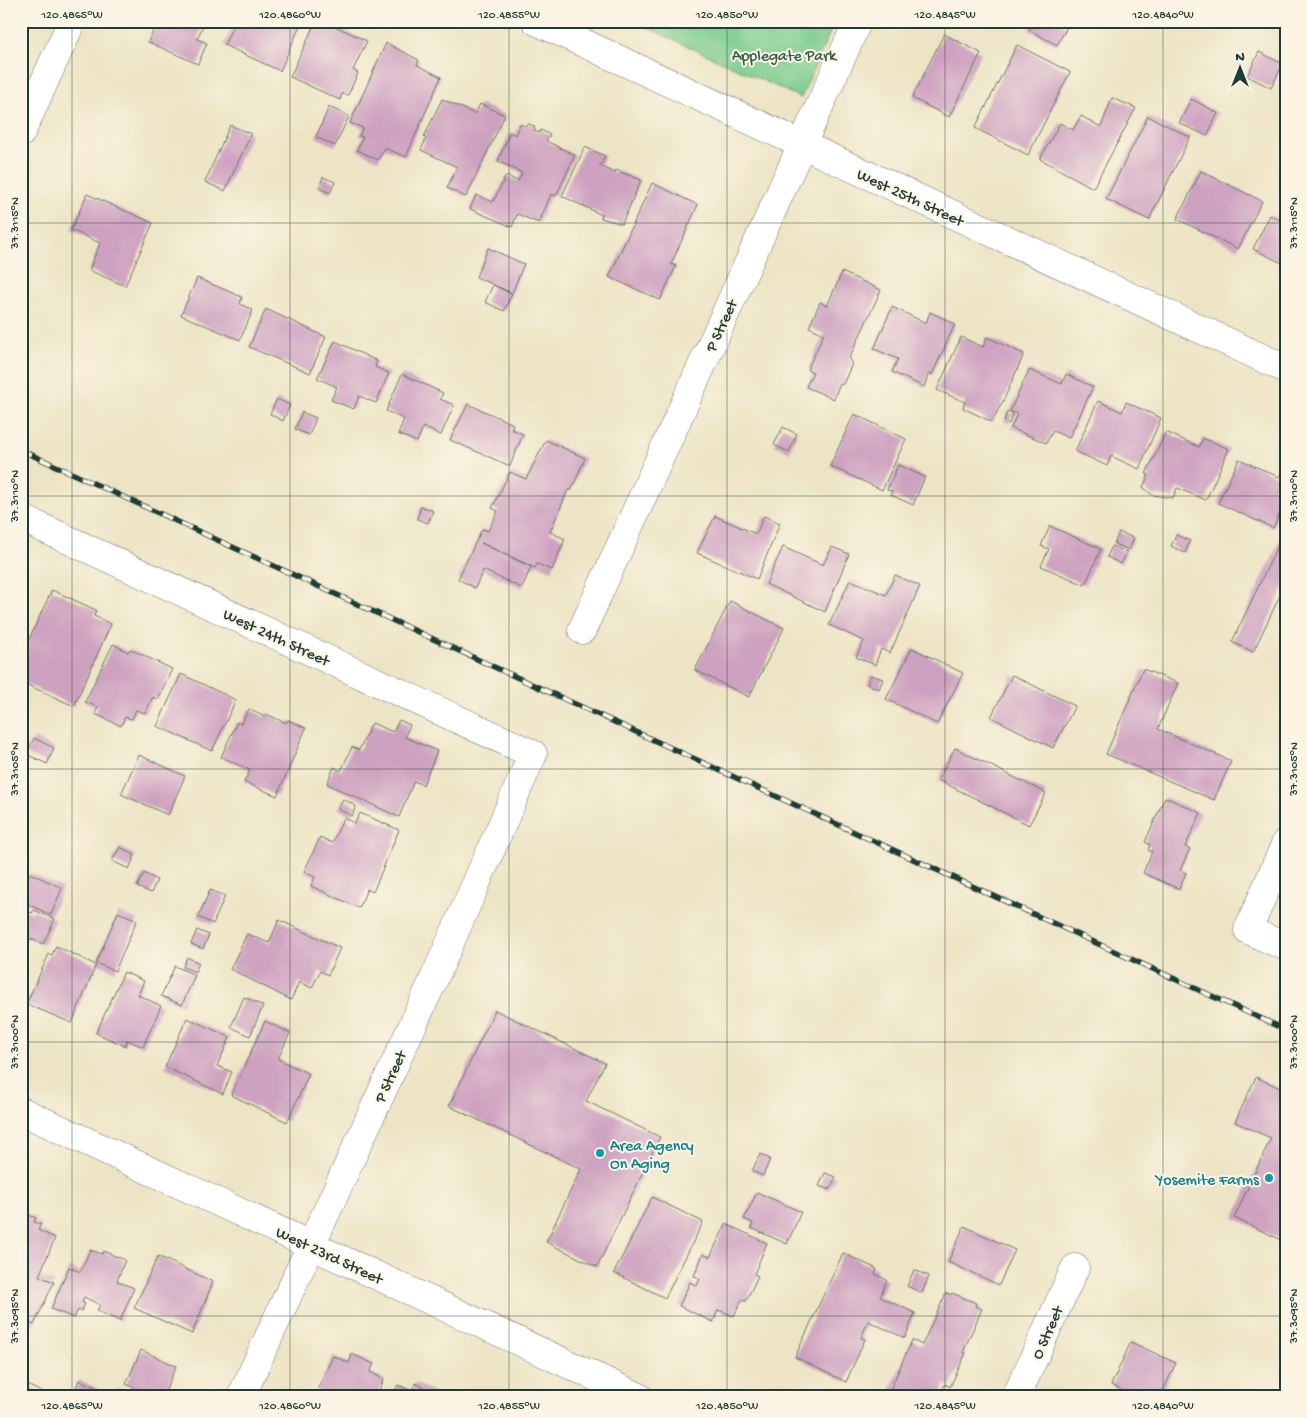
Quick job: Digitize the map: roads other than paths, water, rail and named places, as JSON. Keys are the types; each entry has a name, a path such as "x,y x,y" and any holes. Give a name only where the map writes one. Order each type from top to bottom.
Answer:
{"street":[{"path":"21,133 72,21"},
{"name":"West 25th Street","path":"536,21 1286,369"},
{"name":"P Street","path":"582,630 858,21"},
{"name":"West 24th Street","path":"21,518 533,754"},
{"name":"P Street","path":"241,1397 434,979 533,754"},
{"path":"1286,842 1248,930 1286,947"},
{"name":"West 23rd Street","path":"21,1111 639,1397"},
{"name":"O Street","path":"1016,1397 1075,1268"}],"railway":[{"path":"21,450 1286,1030"}],"place":[{"name":"Area Agency On Aging","path":"600,1153"},
{"name":"Yosemite Farms","path":"1269,1178"}],"park label":[{"name":"Applegate Park","path":"784,54"}]}
